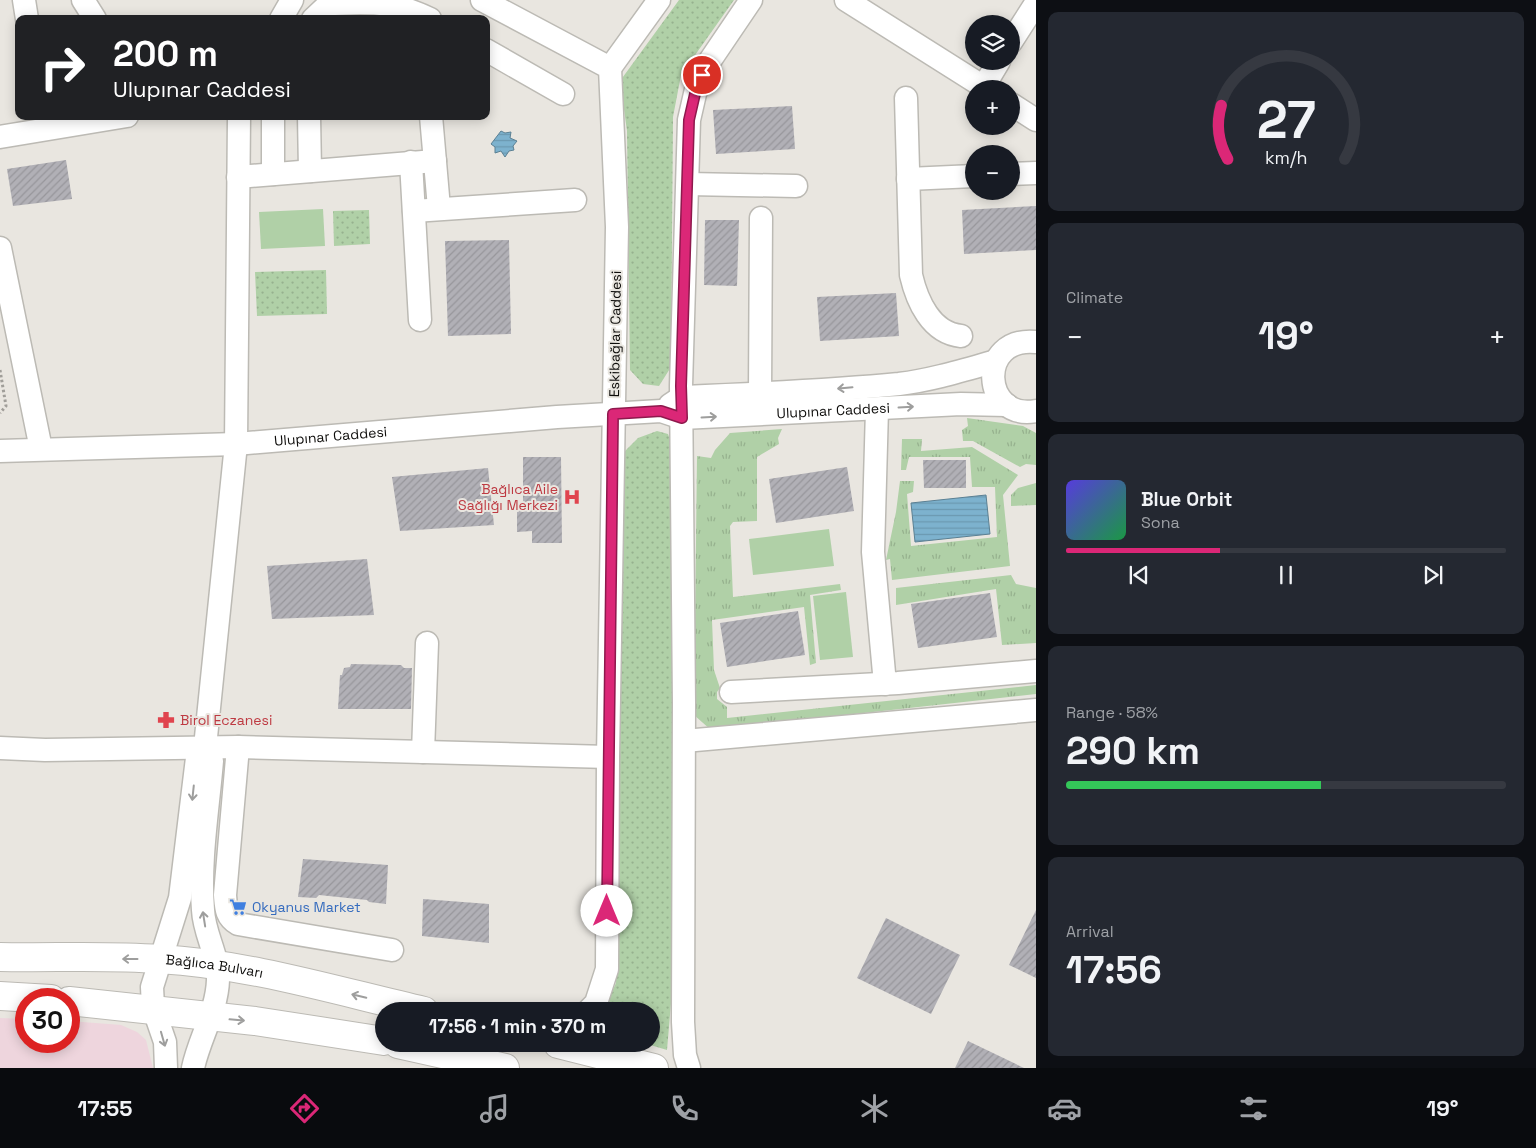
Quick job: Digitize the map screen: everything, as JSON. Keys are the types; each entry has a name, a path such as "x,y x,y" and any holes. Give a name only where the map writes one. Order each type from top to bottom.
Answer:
{"main road":[{"name":"Bağlıca Bulvarı","path":"0,957 160,959 217,966 385,1002"},
{"path":"0,996 15,997"},
{"path":"80,1002 349,1034 375,1039"},
{"path":"434,1052 505,1068"},
{"path":"590,1052 654,1068"}],"street":[{"path":"24,0 26,15"},
{"path":"82,0 92,15"},
{"path":"283,15 292,0"},
{"path":"482,0 610,68 659,0"},
{"path":"688,1068 685,1055 683,1022 682,407 689,120 697,85 707,65 751,0"},
{"path":"846,0 972,80"},
{"path":"317,15 329,4 390,2 410,8 423,15"},
{"path":"1020,28 1036,3"},
{"path":"490,52 563,94"},
{"name":"Eskibağlar Caddesi","path":"596,1002 607,969 608,757 617,227 610,68"},
{"path":"906,98 911,275 914,288 926,312 940,329 952,336 956,331 990,362 994,385 999,396 1007,405"},
{"path":"1020,110 1036,120"},
{"path":"0,137 103,120"},
{"path":"166,1068 165,1042 153,1011 152,988 180,898 197,758 205,747 236,444 239,120"},
{"path":"273,120 273,174"},
{"path":"310,120 310,170"},
{"path":"432,120 439,208"},
{"path":"238,177 435,160"},
{"path":"411,162 420,320"},
{"path":"1020,174 1036,173"},
{"path":"908,179 965,176"},
{"path":"688,184 796,186"},
{"path":"414,211 575,200"},
{"path":"760,394 761,218"},
{"path":"0,248 41,449"},
{"path":"990,362 1009,346 1027,342 1036,326"},
{"name":"Ulupınar Caddesi","path":"0,451 236,444 661,411 760,394 900,384 937,377 990,362"},
{"name":"Ulupınar Caddesi","path":"682,407 876,409 961,404 1007,405 1018,411 1036,411"},
{"path":"876,409 873,552 885,684"},
{"path":"423,752 427,644"},
{"path":"731,692 885,684 1036,670"},
{"path":"684,741 1036,710"},
{"path":"193,1068 210,1017 218,981 217,966 206,930 203,910 202,887 212,761 205,747"},
{"path":"0,748 45,750 238,747 608,757"},
{"path":"238,747 225,895 227,912 231,920 238,924 392,950"}],"path":[{"path":"0,370 6,406 0,413"}],"shaded area":[{"path":"0,1018 15,1019 15,1053 80,1053 80,1022 121,1025 137,1032 146,1040 153,1068 0,1068"}],"green space":[{"path":"679,0 734,0 681,75 673,117 671,367 659,386 643,384 630,370 627,131 620,81"},
{"path":"323,209 325,246 261,249 259,212"},
{"path":"369,210 370,244 334,246 333,211"},
{"path":"326,270 327,314 257,316 255,272"},
{"path":"967,418 1023,426 1036,433 1036,465 1026,464 1020,467 973,441 963,441 962,430 968,426"},
{"path":"782,429 778,438 779,444 757,457 757,521 733,522 730,526 733,597 840,584 841,590 810,595 816,663 810,665 804,607 712,620 714,670 720,688 717,692 717,699 727,707 727,718 1036,685 1036,694 711,730 694,715 697,456 711,458 715,450 730,433"},
{"path":"657,431 668,434 672,446 674,636 672,992 667,1050 660,1048 660,1002 607,1002 616,983 624,452 638,438"},
{"path":"902,439 922,439 921,451 972,447 1018,475 1003,495 1010,566 892,580 890,559 886,560 900,481 914,481 913,492 907,494 911,546 997,537 995,487 972,487 970,457 909,457 906,470 901,470"},
{"path":"1036,483 1036,505 1011,506 1011,495 1018,488"},
{"path":"829,529 834,566 753,575 749,539"},
{"path":"1011,575 1016,584 1036,588 1036,643 1002,645 996,589 896,605 896,588"},
{"path":"846,592 853,657 820,660 813,596"}],"water":[{"path":"501,131 505,133 511,132 510,138 517,141 513,146 514,150 509,151 505,157 501,151 495,153 495,147 491,144"},
{"path":"986,495 990,534 915,542 911,503"}],"building":[{"path":"792,106 795,149 716,154 713,110"},
{"path":"66,160 72,199 13,206 7,169"},
{"path":"1036,206 1036,250 964,254 962,210"},
{"path":"705,220 739,220 737,286 704,285"},
{"path":"509,240 511,334 448,336 445,241"},
{"path":"896,293 899,336 820,341 817,297"},
{"path":"523,457 561,457 562,543 532,543 532,531 517,532 517,509 523,509"},
{"path":"923,460 966,460 966,488 924,488"},
{"path":"847,467 854,511 776,523 769,479"},
{"path":"488,468 494,525 400,531 392,477"},
{"path":"367,559 374,615 272,619 267,566"},
{"path":"990,593 997,637 918,648 911,604"},
{"path":"798,611 805,655 727,667 720,623"},
{"path":"351,664 401,665 404,668 412,668 411,709 338,709 340,675 342,675 344,668 350,667"},
{"path":"303,859 388,865 386,904 319,895 316,898 298,897"},
{"path":"423,899 489,904 489,943 422,936"},
{"path":"1036,910 1036,978 1009,965"},
{"path":"886,918 960,955 931,1014 857,978"},
{"path":"968,1041 1024,1068 955,1068"}],"place":[{"name":"Bağlıca Aile Sağlığı Merkezi","path":"572,497"},
{"name":"Birol Eczanesi","path":"166,720"},
{"name":"Okyanus Market","path":"238,907"}],"route":[{"path":"607,911 613,414 661,411 682,418 681,386 689,120 697,85 702,75"}]}
